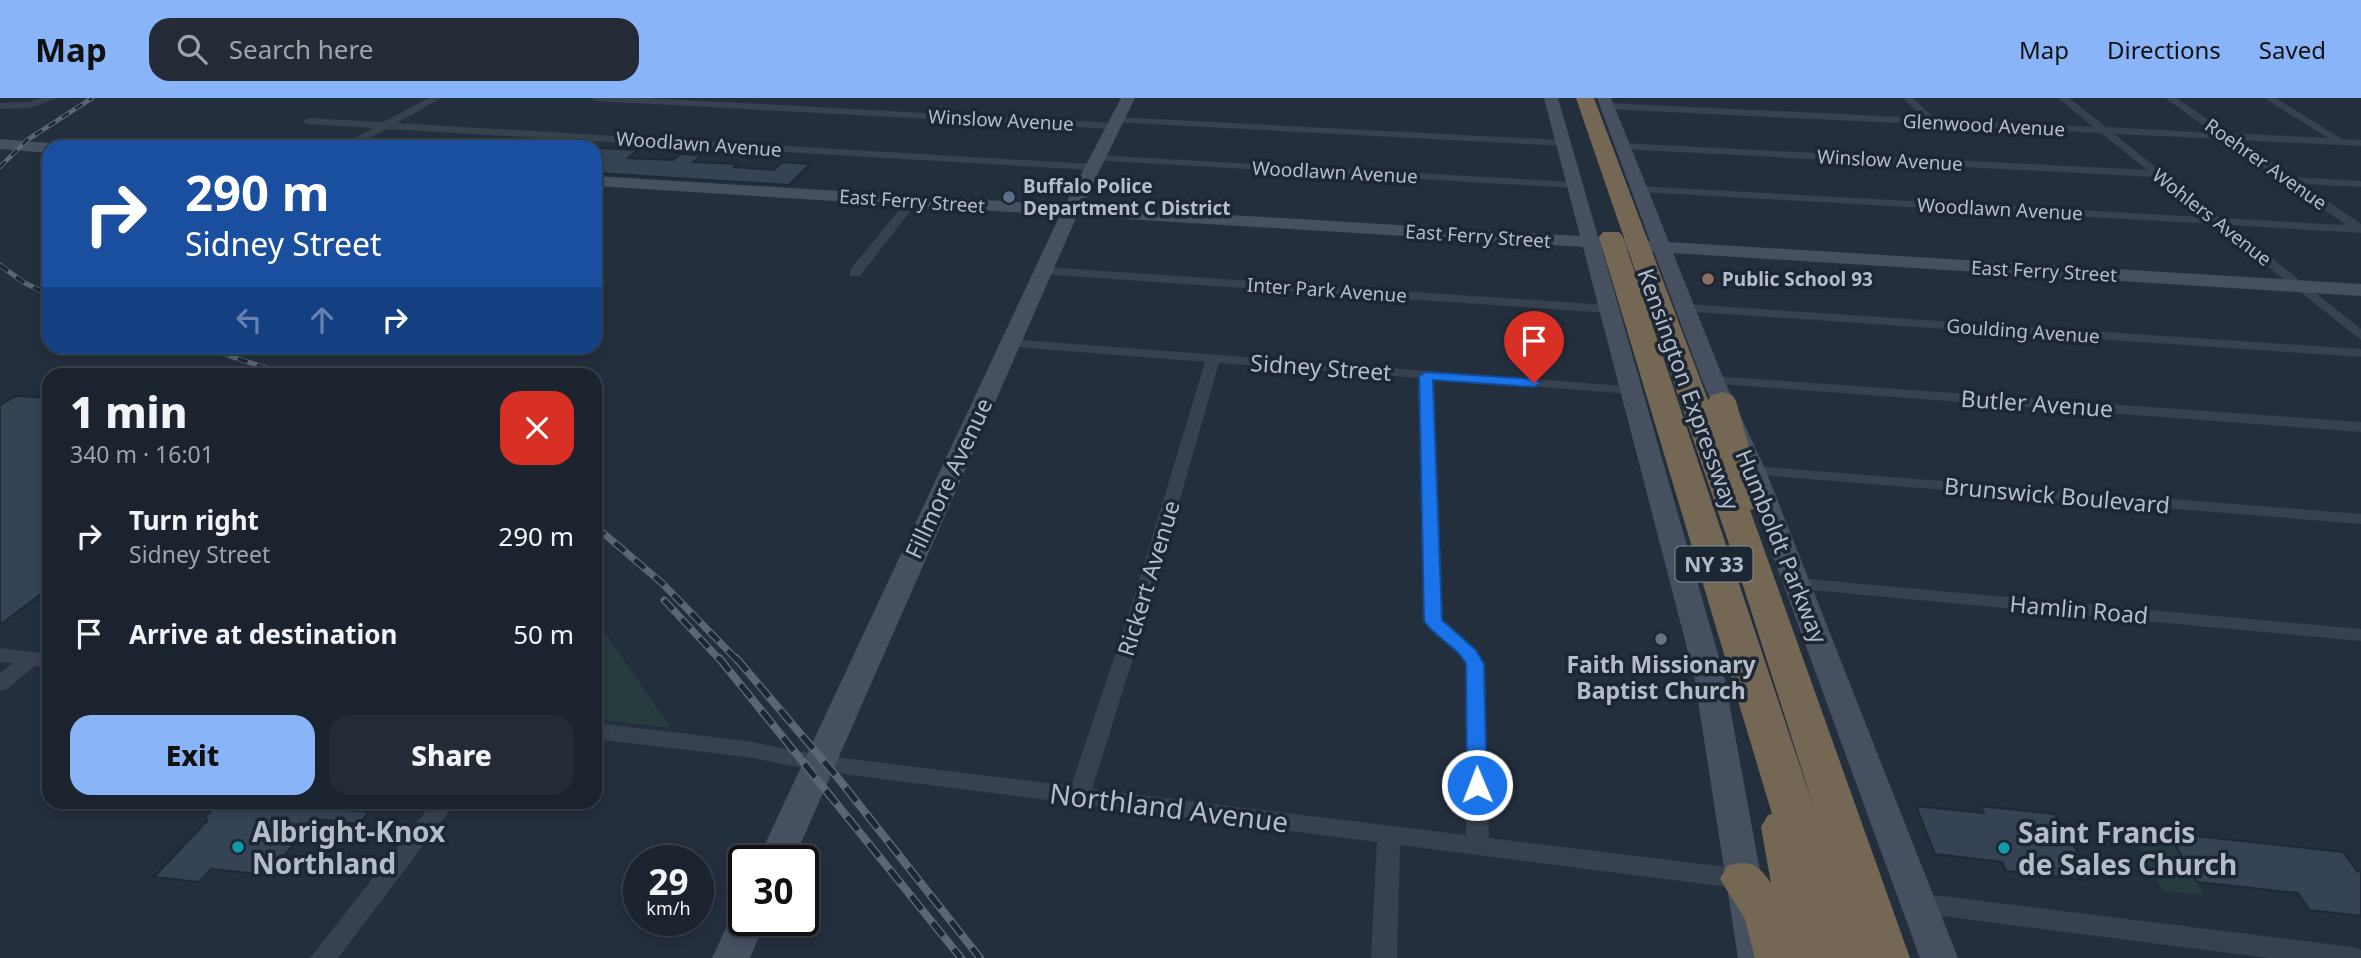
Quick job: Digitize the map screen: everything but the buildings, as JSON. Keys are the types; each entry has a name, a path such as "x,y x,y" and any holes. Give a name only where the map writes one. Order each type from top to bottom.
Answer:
{"highway":[{"name":"Kensington Expressway","path":"1567,98 1786,795 1804,837 1843,958"},
{"name":"Kensington Expressway","path":"1599,101 1886,958"},
{"path":"1718,391 1744,475 1756,573"},
{"path":"1786,795 1783,835 1810,958"},
{"path":"1743,878 1767,913 1779,958"}],"street":[{"path":"0,106 30,104 51,98"},
{"path":"358,140 436,98"},
{"name":"Winslow Avenue","path":"596,98 1562,143"},
{"name":"Fillmore Avenue","path":"782,845 1093,163 1128,98"},
{"path":"1551,98 1562,143 1596,244 1609,309 1709,675 1757,958"},
{"path":"1908,98 1932,122"},
{"name":"Wohlers Avenue","path":"2063,98 2361,336"},
{"name":"Roehrer Avenue","path":"2170,98 2361,229"},
{"path":"2269,98 2361,153"},
{"name":"Glenwood Avenue","path":"1599,101 1932,122 2361,143"},
{"name":"Humboldt Parkway","path":"1599,101 1622,146 1658,247 1754,471 1939,958"},
{"name":"Woodlawn Avenue","path":"308,121 1093,163 1575,185"},
{"path":"0,145 42,148"},
{"name":"Winslow Avenue","path":"1622,146 2158,174"},
{"path":"2290,180 2361,184"},
{"name":"East Ferry Street","path":"602,181 2361,290"},
{"name":"Woodlawn Avenue","path":"1639,189 2361,229"},
{"path":"855,273 912,201"},
{"name":"Inter Park Avenue","path":"1044,271 1609,309"},
{"name":"Goulding Avenue","path":"1685,308 2361,353"},
{"name":"Sidney Street","path":"1010,343 1632,390"},
{"name":"Rickert Avenue","path":"1079,796 1140,607 1213,359"},
{"path":"1426,376 1433,621 1441,632 1470,654 1475,664 1478,845"},
{"name":"Butler Avenue","path":"1718,391 2361,427"},
{"name":"Brunswick Boulevard","path":"1754,471 2361,519"},
{"name":"Hamlin Road","path":"1797,584 2361,635"},
{"path":"0,655 40,660"},
{"path":"0,684 40,660"},
{"name":"Northland Avenue","path":"602,732 747,749 819,763 1743,878"},
{"path":"323,958 440,809"},
{"path":"1384,958 1389,834"},
{"path":"1918,903 2353,958"},
{"path":"731,958 741,936"}],"green space":[{"path":"602,629 671,728 602,720"},
{"path":"2128,829 2168,833 2204,895 2163,891"}],"railway":[{"path":"0,167 27,140 92,98"},
{"path":"0,265 23,282 42,292"},
{"path":"224,354 266,368"},
{"path":"602,532 662,583 737,660"},
{"path":"664,600 720,660"},
{"path":"719,658 961,958"},
{"path":"736,658 838,778 980,958"}],"place":[{"name":"Buffalo Police Department C District","path":"1009,197"},
{"name":"Public School 93","path":"1708,279"},
{"name":"Faith Missionary Baptist Church","path":"1661,639"},
{"name":"Albright-Knox Northland","path":"238,847"},
{"name":"Saint Francis de Sales Church","path":"2004,848"}],"route":[{"path":"1477,785 1475,664 1470,654 1441,632 1433,621 1426,376 1534,383"}]}
